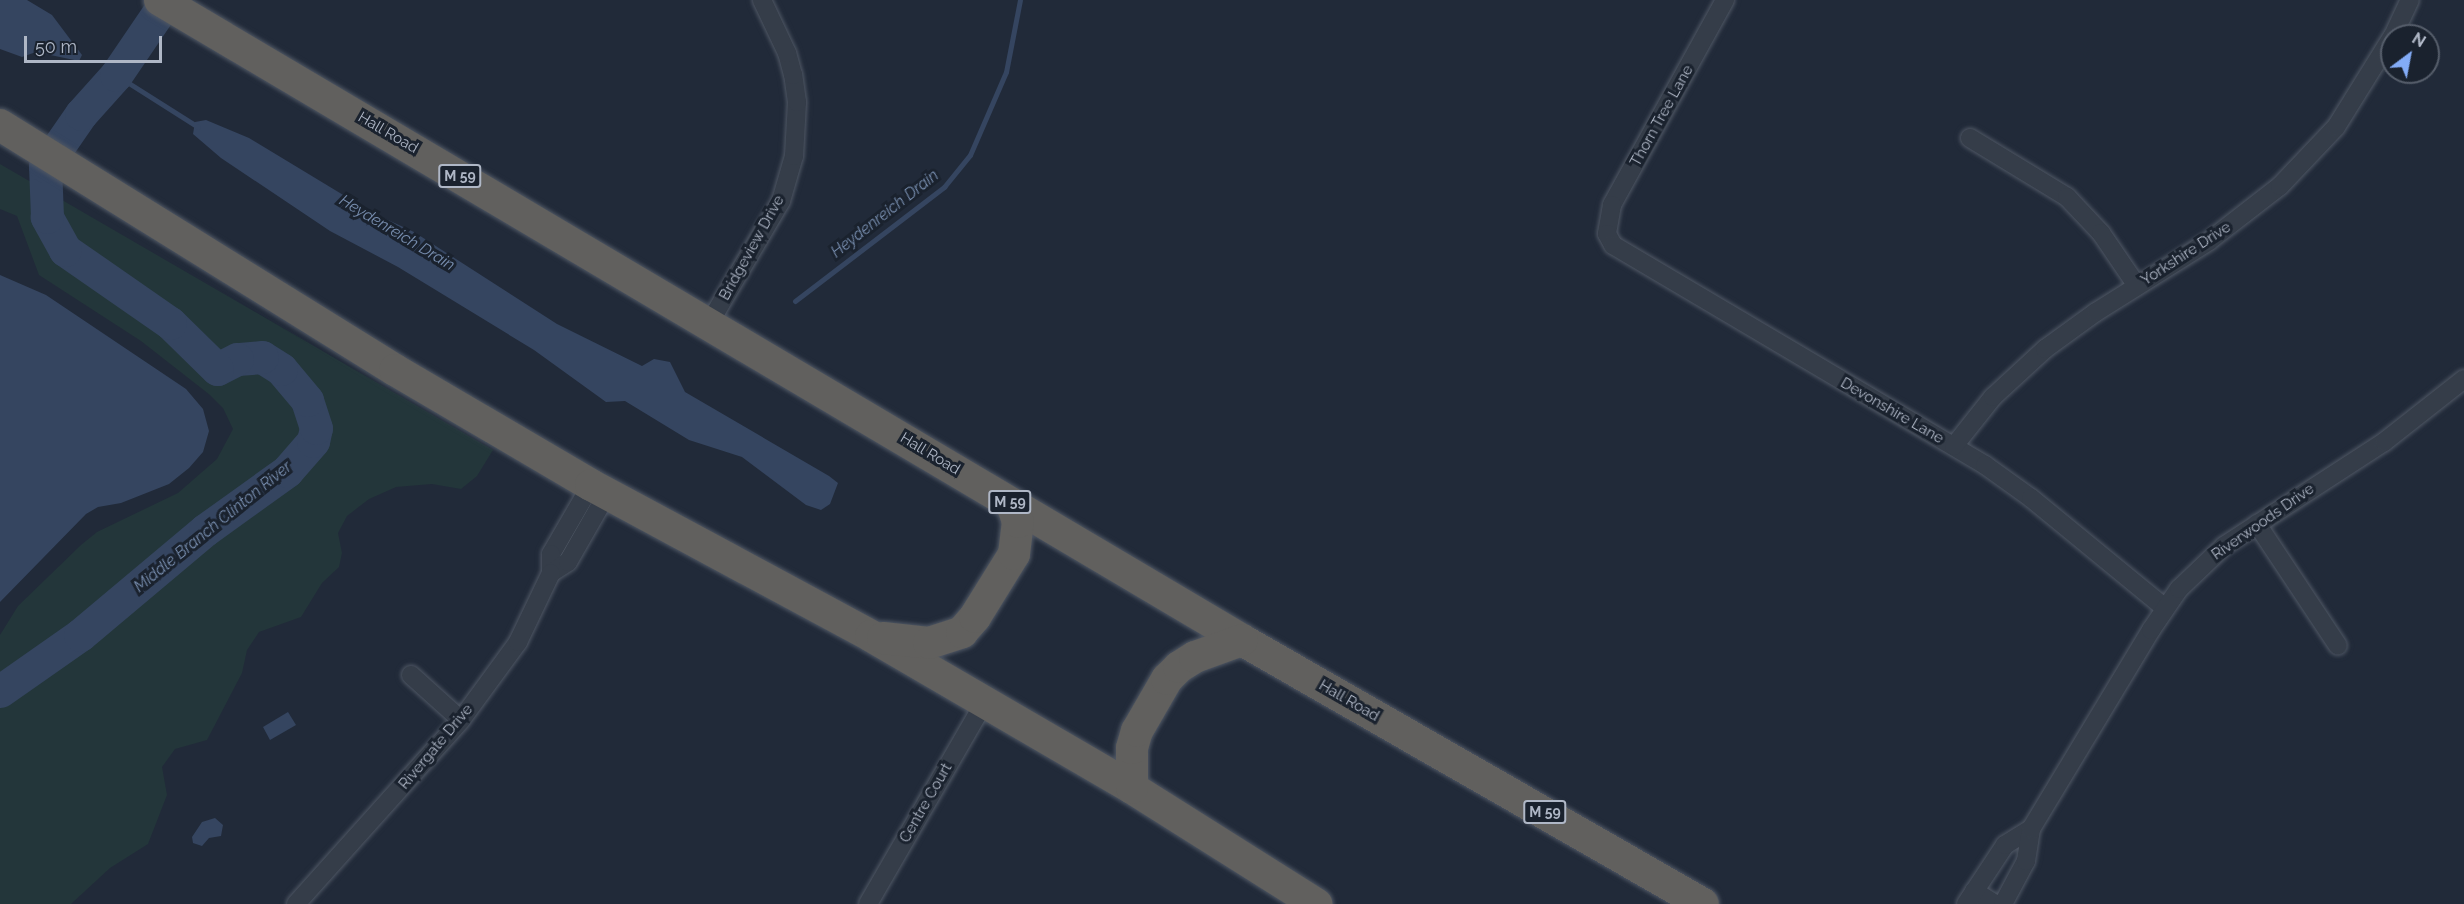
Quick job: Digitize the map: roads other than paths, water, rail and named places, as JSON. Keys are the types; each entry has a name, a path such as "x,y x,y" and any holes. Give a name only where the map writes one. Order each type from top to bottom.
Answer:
{"highway":[{"name":"Hall Road","path":"160,0 710,322 1242,640 1702,904"},
{"path":"2,126 100,184 395,370 599,489 871,636 1131,788 1316,904"},
{"path":"871,636 929,643 962,632 975,617 1014,554 1018,522 1012,504"},
{"path":"1131,788 1132,748 1137,730 1167,679 1179,667 1195,657 1242,640"}],"street":[{"name":"Bridgeview Drive","path":"710,322 781,201 794,156 796,102 793,75 787,53 762,0"},
{"name":"Thorn Tree Lane","path":"1607,234 1612,205 1725,0"},
{"name":"Yorkshire Drive","path":"2398,24 2410,0"},
{"name":"Yorkshire Drive","path":"1954,446 1993,397 2024,367 2071,329 2234,223 2301,167 2352,105 2380,57"},
{"path":"1970,138 2067,197 2101,233 2137,286"},
{"name":"Devonshire Lane","path":"1607,234 1624,254 1954,446 2031,498 2165,608"},
{"name":"Riverwoods Drive","path":"2002,904 2026,861 2031,829 2165,608 2198,569 2257,524 2384,441 2464,379"},
{"name":"Rivergate Drive","path":"296,904 462,720 518,642 551,573 551,554 599,489"},
{"path":"2257,524 2338,646"},
{"path":"411,675 462,720"},
{"name":"Centre Court","path":"868,904 984,703"},
{"name":"Riverwoods Drive","path":"1970,897 2005,846 2031,829"},
{"path":"1970,897 1995,904"}],"water":[{"path":"0,0 27,0 52,15 82,55 79,61 36,52 22,57 0,49"},
{"path":"206,120 249,138 373,213 414,232 557,324 642,366 654,359 670,362 685,392 838,483 830,504 821,510 806,505 742,457 689,440 625,401 606,402 534,350 398,267 330,231 221,158 193,134 195,122"},
{"path":"0,275 46,295 186,389 203,409 209,431 203,452 189,468 169,484 121,503 98,507 86,514 0,602"},
{"path":"288,712 296,725 270,740 263,727"},
{"path":"215,818 223,825 221,836 209,838 202,846 193,843 192,837 202,822"}],"waterway":[{"name":"Middle Branch Clinton River","path":"0,691 80,635 205,530 287,471 313,441 316,428 307,400 281,369 262,357 237,359 217,369 170,323 65,250 47,217 45,166 81,114 116,75 167,0"},
{"name":"Heydenreich Drain","path":"795,301 944,187 970,155 1006,72 1020,0"},
{"name":"Heydenreich Drain","path":"116,75 198,127"}]}
